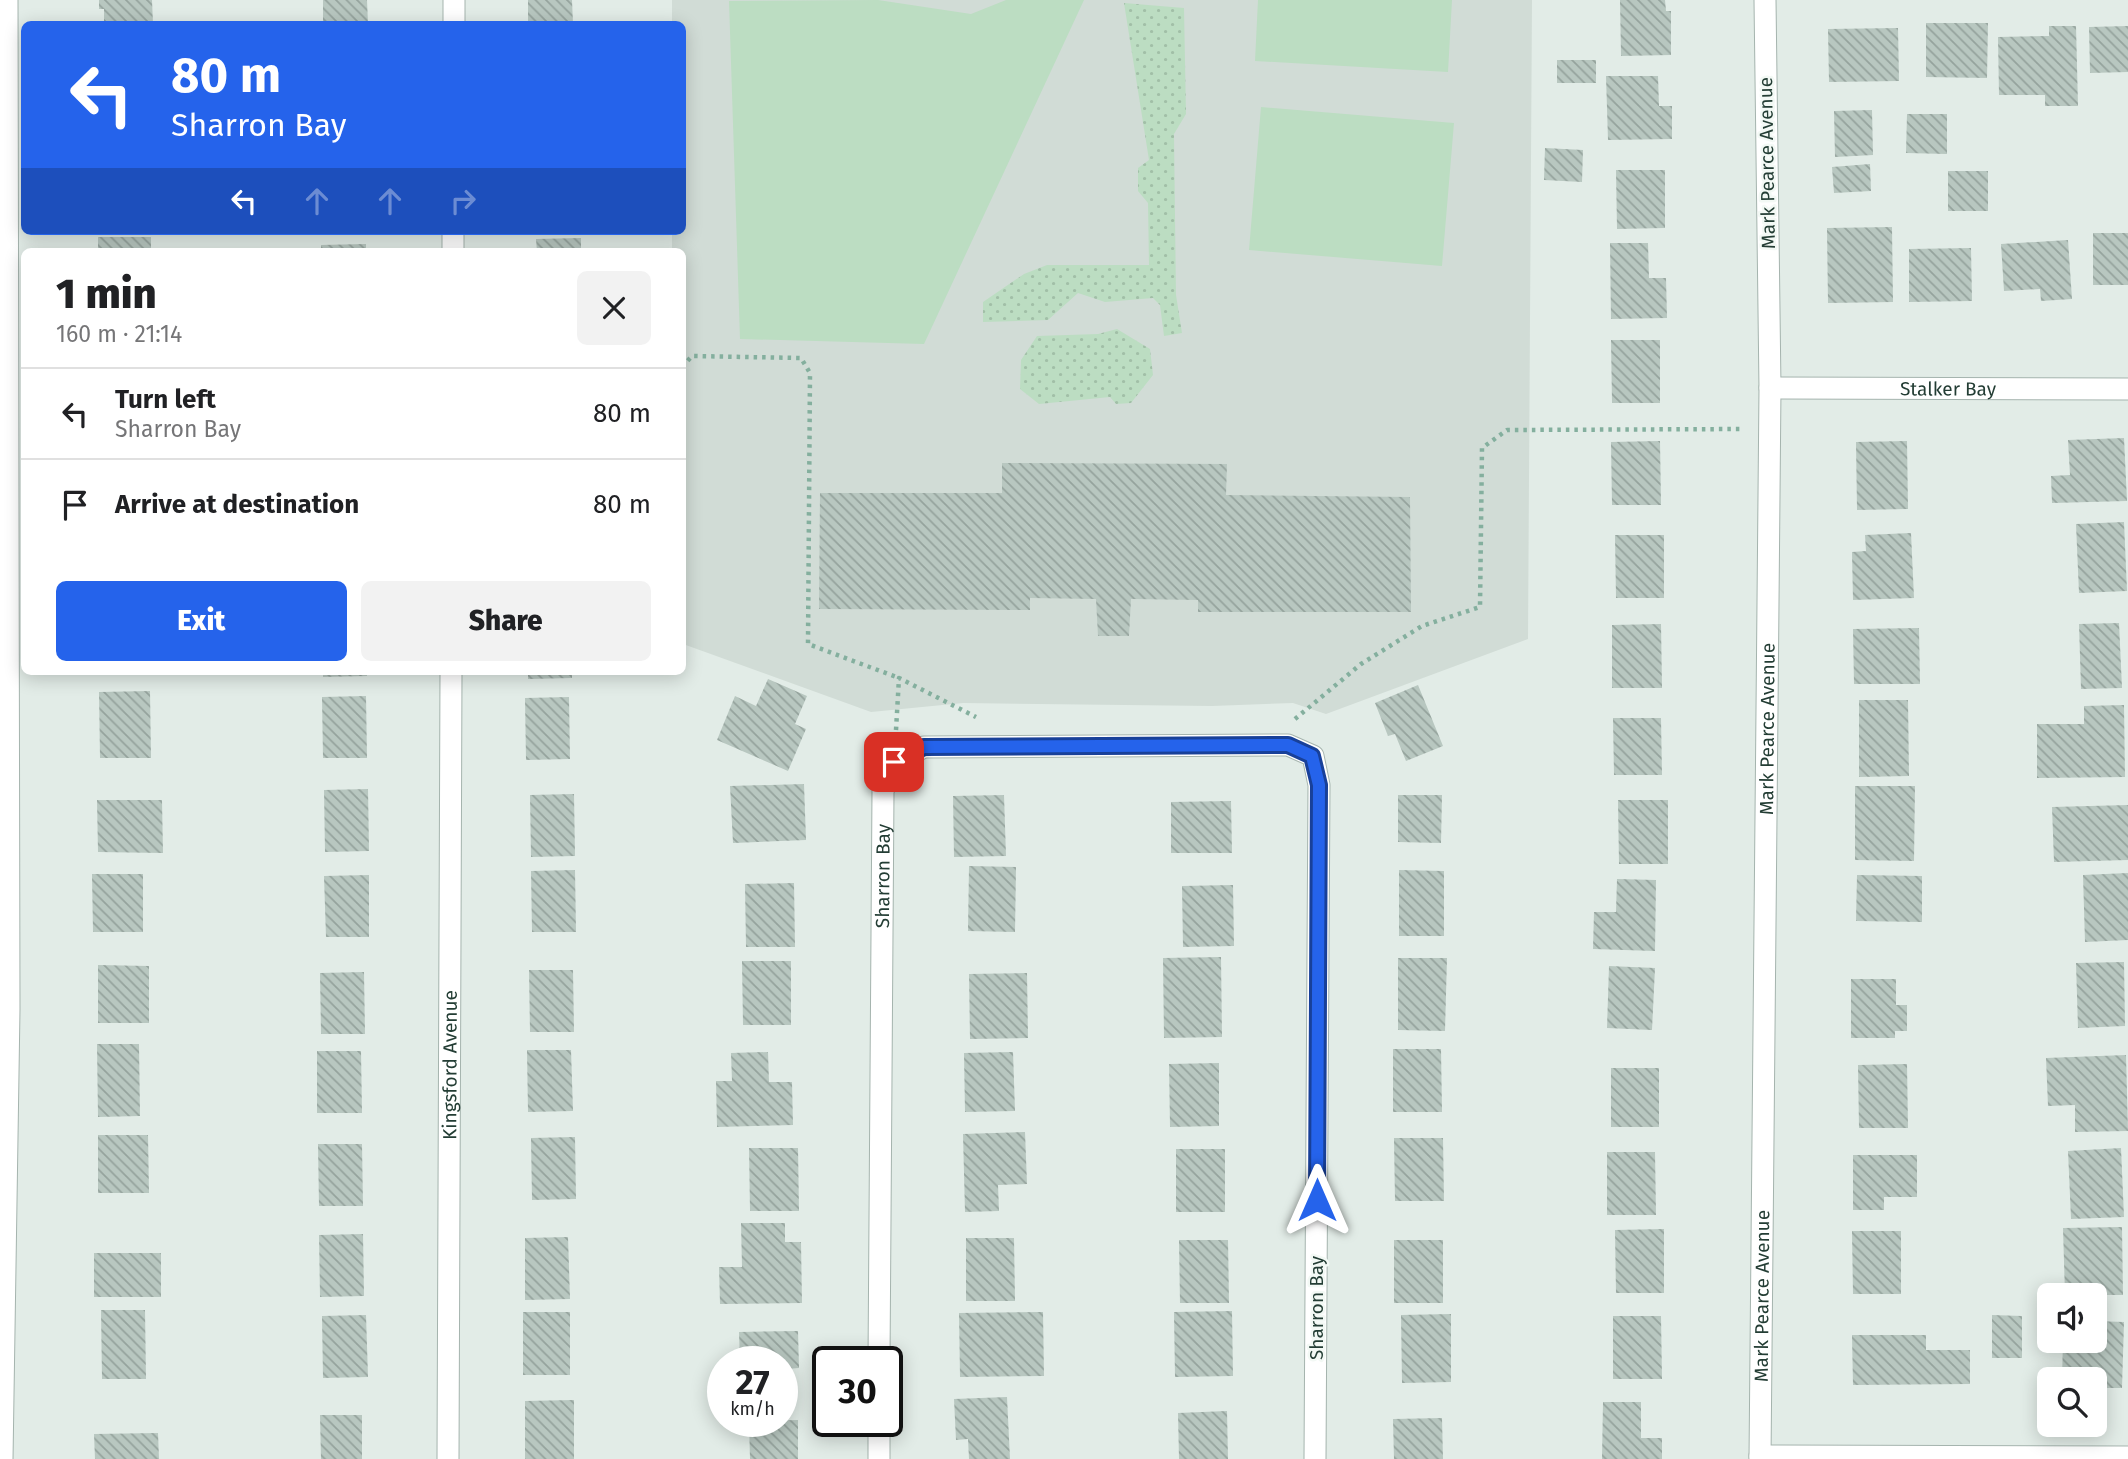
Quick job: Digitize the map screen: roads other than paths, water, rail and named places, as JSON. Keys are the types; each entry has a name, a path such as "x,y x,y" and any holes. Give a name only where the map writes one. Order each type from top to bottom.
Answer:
{"street":[{"path":"2,1459 4,208 7,0"},
{"path":"454,0 454,21"},
{"name":"Mark Pearce Avenue","path":"1760,1458 1770,387 1765,0"},
{"name":"Stalker Bay","path":"1770,387 2128,389"},
{"name":"Kingsford Avenue","path":"448,1459 451,675"},
{"name":"Sharron Bay","path":"879,1346 883,791 894,762 924,747 1282,746 1312,756 1319,785 1315,1459"},
{"path":"878,1459 879,1437"},
{"path":"1760,1458 2128,1457"}]}
